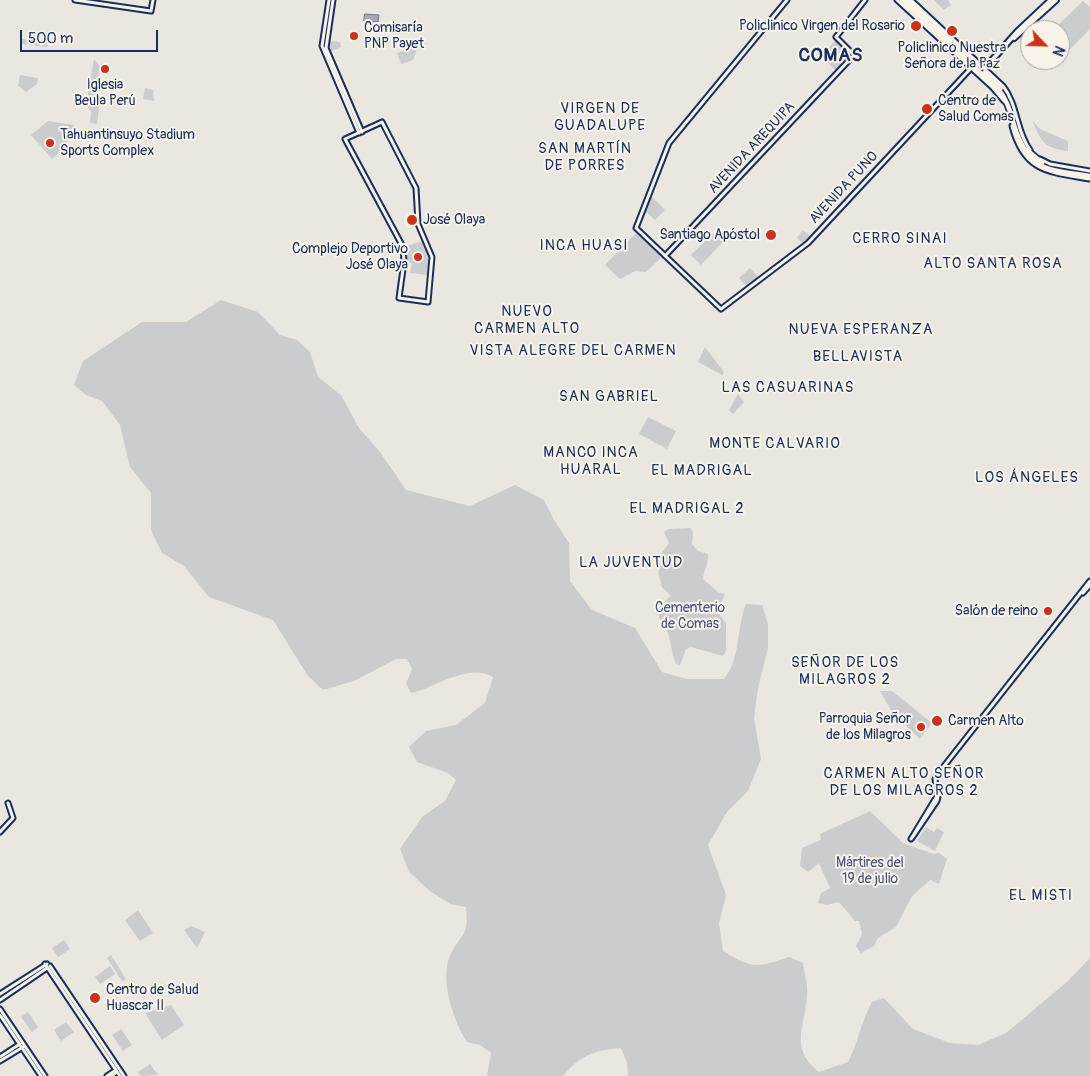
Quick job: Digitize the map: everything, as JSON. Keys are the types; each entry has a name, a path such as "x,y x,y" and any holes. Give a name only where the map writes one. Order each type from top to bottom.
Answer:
{"highway":[{"path":"902,0 1005,98 1022,148 1033,161 1047,168 1090,175"},
{"path":"909,0 937,27"},
{"path":"920,8 973,66"}],"main road":[{"path":"985,68 1010,40 1051,0"},
{"path":"1010,40 1024,31 1056,0"}],"street":[{"path":"74,0 152,10"},
{"path":"87,0 152,10"},
{"path":"152,10 153,0"},
{"path":"331,0 324,47 361,132"},
{"path":"665,256 636,228 668,143 787,0"},
{"name":"AVENIDA AREQUIPA","path":"665,256 854,55 836,37 865,0"},
{"path":"898,0 973,66"},
{"path":"909,0 985,68 1009,94 1024,140 1033,154 1050,164 1090,175"},
{"name":"AVENIDA PUNO","path":"665,256 721,310 808,243 973,66"},
{"path":"382,122 416,188 418,224 432,258 428,302 399,298 404,257 403,247 346,138 361,132 382,122"},
{"path":"1090,583 938,774 936,781 939,798 911,839 937,796 935,779 937,775 1090,583"},
{"path":"0,832 13,818 8,803"},
{"path":"47,966 118,1071 124,1076"},
{"path":"0,994 47,966"},
{"path":"0,1000 47,966"},
{"path":"0,1009 41,1076"},
{"path":"0,1015 45,1076"},
{"path":"0,1057 22,1045"},
{"path":"0,1061 22,1045"},
{"path":"107,1076 118,1071"},
{"path":"111,1076 118,1071"}],"green space":[{"path":"934,0 948,0 951,5 944,10"},
{"path":"1083,1 1090,7 1090,29 1070,49 1070,20 1063,20"},
{"path":"22,39 48,42 47,47 22,44"},
{"path":"836,39 852,55 837,72 822,57"},
{"path":"328,41 340,42 341,47 329,52"},
{"path":"418,46 413,60 401,64 397,53"},
{"path":"94,59 100,66 96,95 100,97 97,124 90,123 91,112 86,105"},
{"path":"20,75 38,78 37,84 26,92 18,86"},
{"path":"145,88 153,90 154,101 143,99"},
{"path":"1032,120 1040,129 1068,141 1068,151 1053,148 1044,142"},
{"name":"Tahuantinsuyo Stadium Sports Complex","path":"48,121 74,125 66,146 52,159 31,135"},
{"path":"651,196 665,210 655,220 645,211"},
{"path":"803,230 812,238 804,245 797,238"},
{"path":"636,233 661,258 646,272 635,271 620,279 605,265"},
{"path":"713,233 723,242 701,265 691,255"},
{"name":"Complejo Deportivo José Olaya","path":"422,241 430,258 428,275 410,273 412,263 406,261 407,246"},
{"path":"750,268 760,279 748,288 739,278"},
{"path":"221,300 258,312 280,335 297,340 310,352 318,377 341,395 359,428 380,452 406,490 470,506 515,485 544,500 569,543 570,581 592,610 635,628 662,672 687,679 724,679 736,653 746,604 762,605 768,624 768,648 758,688 754,718 761,759 748,791 727,812 708,845 726,895 719,923 723,951 748,964 762,965 789,957 803,963 807,990 801,1045 810,1063 819,1072 848,1062 872,1002 884,998 913,1029 950,1043 978,1045 1006,1033 1068,981 1090,958 1090,1076 628,1076 627,1063 621,1048 603,1050 582,1058 563,1076 487,1076 491,1053 480,1045 467,1042 457,1024 447,988 447,966 454,948 465,930 466,907 450,904 430,891 409,872 400,849 422,817 445,801 456,780 448,773 417,762 409,747 426,731 456,725 485,703 493,677 473,672 462,674 411,693 406,684 412,669 407,659 396,659 354,681 323,690 308,676 273,620 209,597 184,566 162,553 151,530 151,493 130,467 120,425 102,401 86,395 74,385 83,361 142,322 186,322"},
{"path":"705,347 724,372 722,375 698,362"},
{"path":"738,394 744,402 733,414 729,410"},
{"path":"648,417 676,431 667,449 639,434"},
{"name":"Cementerio de Comas","path":"691,528 693,534 692,544 698,551 708,554 703,579 719,593 725,594 717,612 726,623 726,651 723,656 691,647 686,649 680,665 676,664 668,633 659,616 661,607 671,596 662,587 658,572 664,562 661,554 669,543 664,532 669,529"},
{"path":"880,691 892,691 932,723 920,739 892,712"},
{"name":"Mártires del 19 de julio","path":"870,811 903,843 934,854 939,853 947,859 939,884 930,880 912,896 896,927 878,938 874,946 861,953 856,946 862,934 859,921 855,921 839,902 827,905 818,903 821,893 830,888 819,863 808,872 800,866 802,848 821,840 820,834"},
{"path":"926,827 934,832 937,828 944,832 935,851 917,841"},
{"path":"138,910 153,933 140,941 125,920"},
{"path":"191,926 205,932 197,948 184,930"},
{"path":"64,940 70,949 58,957 52,948"},
{"path":"111,955 126,979 122,981 107,958"},
{"path":"110,966 115,974 100,984 95,977"},
{"path":"171,1005 184,1025 162,1040 145,1013"},
{"path":"28,1012 38,1027 32,1032 21,1017"},
{"path":"66,1022 74,1032 61,1041 54,1030"},
{"path":"121,1029 132,1045 123,1051 112,1035"},
{"path":"150,1064 158,1075 141,1076 138,1072"}],"shaded area":[{"path":"365,14 379,15 378,22 364,21"}],"place":[{"name":"Policlinico Virgen del Rosario","path":"916,26"},
{"name":"Policlinico Nuestra Señora de la Paz","path":"952,31"},
{"name":"Comisaría PNP Payet","path":"354,36"},
{"name":"Iglesia Beula Perú","path":"105,69"},
{"name":"Centro de Salud Comas","path":"927,109"},
{"name":"Tahuantinsuyo Stadium Sports Complex","path":"50,143"},
{"name":"José Olaya","path":"412,220"},
{"name":"Santiago Apóstol","path":"771,235"},
{"name":"Complejo Deportivo José Olaya","path":"418,257"},
{"name":"Salón de reino","path":"1048,611"},
{"name":"Carmen Alto","path":"937,721"},
{"name":"Parroquia Señor de los Milagros","path":"921,727"},
{"name":"Centro de Salud Huascar II","path":"95,998"}],"district":[{"name":"COMAS","path":"831,56"},
{"name":"VIRGEN DE GUADALUPE","path":"600,118"},
{"name":"SAN MARTÍN DE PORRES","path":"585,158"},
{"name":"CERRO SINAI","path":"900,239"},
{"name":"INCA HUASI","path":"584,246"},
{"name":"ALTO SANTA ROSA","path":"993,264"},
{"name":"NUEVO CARMEN ALTO","path":"527,320"},
{"name":"NUEVA ESPERANZA","path":"861,330"},
{"name":"VISTA ALEGRE DEL CARMEN","path":"573,351"},
{"name":"BELLAVISTA","path":"858,357"},
{"name":"LAS CASUARINAS","path":"788,388"},
{"name":"SAN GABRIEL","path":"609,397"},
{"name":"MONTE CALVARIO","path":"775,444"},
{"name":"MANCO INCA HUARAL","path":"591,462"},
{"name":"EL MADRIGAL","path":"702,471"},
{"name":"LOS ÁNGELES","path":"1027,478"},
{"name":"EL MADRIGAL 2","path":"687,509"},
{"name":"LA JUVENTUD","path":"631,563"},
{"name":"SEÑOR DE LOS MILAGROS 2","path":"845,672"},
{"name":"CARMEN ALTO SEÑOR DE LOS MILAGROS 2","path":"904,782"},
{"name":"EL MISTI","path":"1041,896"}]}
